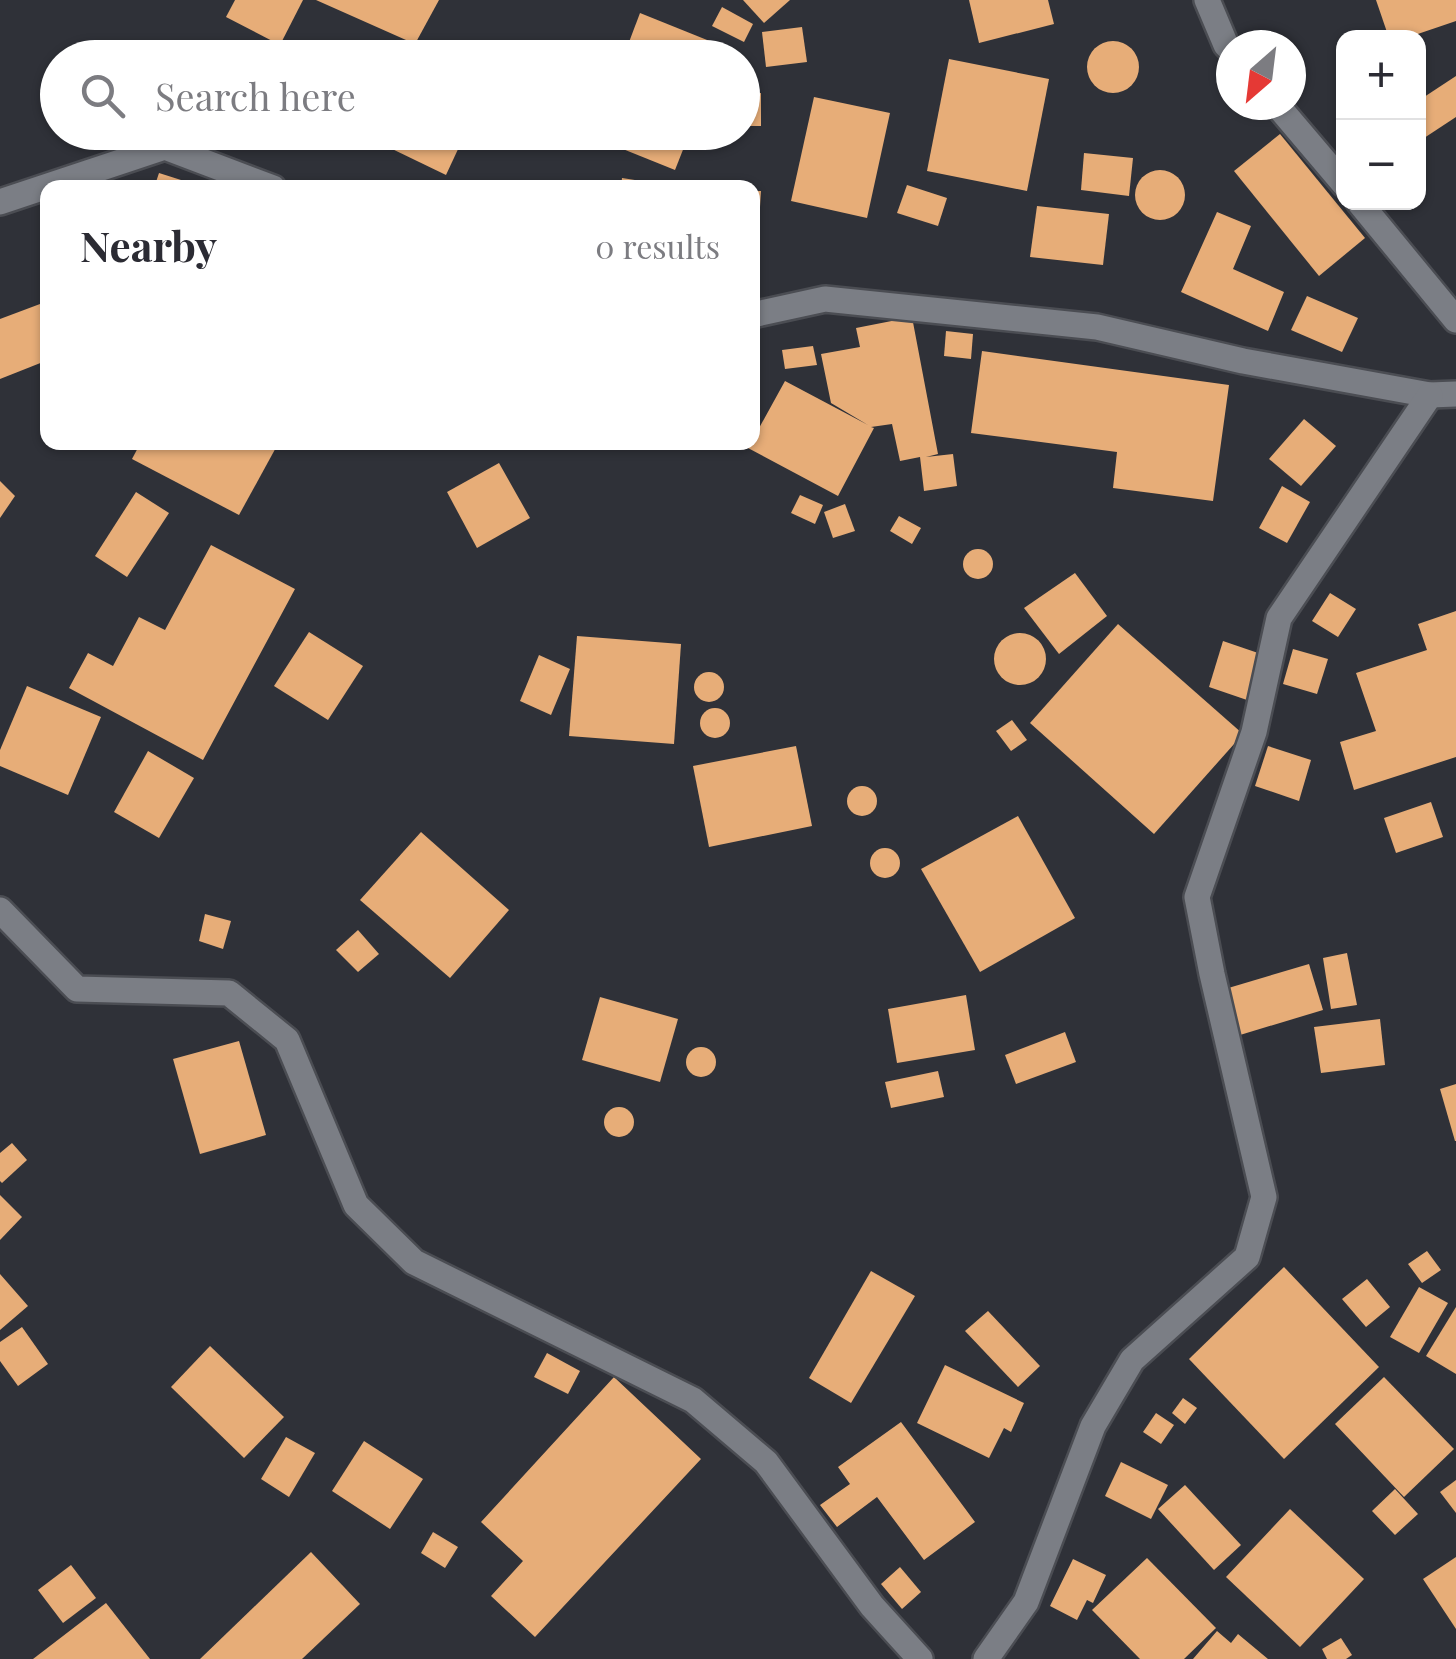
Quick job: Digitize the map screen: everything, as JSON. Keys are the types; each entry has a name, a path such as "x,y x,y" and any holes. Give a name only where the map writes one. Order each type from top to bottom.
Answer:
{"street":[{"path":"1207,0 1220,30"},
{"path":"1290,120 1336,175"},
{"path":"66,180 156,150"},
{"path":"173,150 252,180"},
{"path":"0,202 40,189"},
{"path":"1365,210 1456,320"},
{"path":"760,313 825,299 1096,328 1243,361 1430,395 1456,394"},
{"path":"986,1659 1026,1602 1093,1426 1132,1360 1247,1256 1264,1196 1197,897 1254,732 1279,618 1430,395"},
{"path":"0,910 77,989 229,993 287,1040 356,1205 414,1262 693,1400 766,1462 872,1606 920,1659"}],"building":[{"path":"235,0 303,0 283,40 270,40 226,17"},
{"path":"316,0 439,0 417,40 406,40"},
{"path":"743,0 790,0 764,23"},
{"path":"969,0 1048,0 1054,24 979,43"},
{"path":"1376,0 1456,0 1456,21 1426,31 1386,30"},
{"path":"722,7 753,24 745,40 712,26"},
{"path":"640,13 707,40 630,40"},
{"path":"802,27 807,62 766,67 762,32"},
{"path":"1113,41 1131,49 1139,67 1131,85 1113,93 1095,85 1087,67 1095,49"},
{"path":"949,59 1049,79 1027,191 927,171"},
{"path":"1456,76 1456,117 1426,137 1426,120 1426,96"},
{"path":"814,97 890,113 867,218 791,201"},
{"path":"1280,134 1336,203 1336,210 1342,210 1365,238 1319,276 1234,171"},
{"path":"394,150 458,150 446,175"},
{"path":"625,150 683,150 675,170"},
{"path":"1084,153 1133,158 1129,196 1081,190"},
{"path":"1160,170 1177,178 1185,195 1177,212 1160,220 1143,212 1135,195 1143,178"},
{"path":"159,173 181,180 157,180"},
{"path":"907,185 947,198 938,226 897,213"},
{"path":"1037,206 1109,214 1103,265 1030,257"},
{"path":"1217,212 1251,226 1233,269 1284,292 1268,331 1181,292"},
{"path":"1307,296 1358,318 1342,352 1291,330"},
{"path":"40,304 40,363 0,379 0,319"},
{"path":"912,317 938,454 926,457 953,454 957,486 924,491 920,457 900,461 892,424 871,427 874,428 838,496 752,450 760,450 760,426 785,381 868,425 831,403 821,354 860,347 856,328"},
{"path":"946,331 973,334 971,359 944,356"},
{"path":"813,346 817,365 785,369 782,350"},
{"path":"982,351 1229,385 1213,501 1113,488 1117,452 971,433"},
{"path":"1304,419 1336,446 1301,486 1269,459"},
{"path":"137,450 275,450 239,515 132,459"},
{"path":"499,463 530,518 477,548 447,492"},
{"path":"0,481 15,496 0,518"},
{"path":"1282,486 1310,502 1287,543 1259,528"},
{"path":"136,492 169,513 127,577 95,556"},
{"path":"800,495 823,505 815,524 791,513"},
{"path":"845,504 855,531 833,538 824,512"},
{"path":"899,516 921,528 912,544 890,531"},
{"path":"211,545 295,589 203,760 69,688 88,653 113,666 139,617 165,630"},
{"path":"978,549 989,553 993,564 989,575 978,579 967,575 963,564 967,553"},
{"path":"1075,573 1107,616 1059,654 1024,608"},
{"path":"1330,593 1356,609 1338,637 1312,621"},
{"path":"1456,611 1456,757 1354,790 1340,742 1376,731 1356,673 1427,650 1418,624"},
{"path":"1118,624 1243,734 1154,834 1030,723"},
{"path":"309,632 363,666 328,720 274,686"},
{"path":"1020,633 1038,641 1046,659 1038,677 1020,685 1002,677 994,659 1002,641"},
{"path":"577,636 681,644 674,744 569,736"},
{"path":"1223,641 1261,654 1247,700 1209,687"},
{"path":"1293,649 1328,659 1317,694 1283,684"},
{"path":"539,655 570,669 551,715 520,701"},
{"path":"709,672 720,676 724,687 720,698 709,702 698,698 694,687 698,676"},
{"path":"27,686 101,717 68,795 0,766 0,750"},
{"path":"715,708 726,712 730,723 726,734 715,738 704,734 700,723 704,712"},
{"path":"1012,720 1027,740 1011,751 996,731"},
{"path":"796,746 812,826 709,847 693,766"},
{"path":"1268,746 1311,760 1299,801 1255,786"},
{"path":"148,751 194,778 159,838 114,812"},
{"path":"862,786 873,790 877,801 873,812 862,816 851,812 847,801 851,790"},
{"path":"1431,802 1443,837 1396,853 1384,818"},
{"path":"1018,816 1075,918 980,972 921,869"},
{"path":"421,832 509,910 450,978 360,900"},
{"path":"885,848 896,852 900,863 896,874 885,878 874,874 870,863 874,852"},
{"path":"205,914 231,921 223,949 199,941"},
{"path":"358,930 379,954 358,972 336,950"},
{"path":"1347,953 1357,1005 1331,1009 1323,958"},
{"path":"1309,964 1323,1010 1240,1035 1225,989"},
{"path":"966,995 975,1050 897,1063 888,1009"},
{"path":"600,997 678,1019 660,1082 582,1060"},
{"path":"1380,1019 1385,1065 1321,1073 1314,1027"},
{"path":"1065,1032 1076,1062 1016,1084 1005,1055"},
{"path":"239,1041 266,1135 200,1154 173,1059"},
{"path":"701,1047 712,1051 716,1062 712,1073 701,1077 690,1073 686,1062 690,1051"},
{"path":"938,1071 944,1097 891,1108 885,1082"},
{"path":"1456,1084 1456,1141 1455,1141 1440,1089"},
{"path":"619,1107 630,1111 634,1122 630,1133 619,1137 608,1133 604,1122 608,1111"},
{"path":"12,1143 27,1160 2,1183 0,1153"},
{"path":"0,1195 22,1217 0,1240"},
{"path":"1427,1251 1441,1270 1422,1283 1408,1264"},
{"path":"1284,1267 1379,1367 1284,1459 1189,1359"},
{"path":"871,1271 915,1296 851,1403 809,1378"},
{"path":"0,1274 28,1306 0,1330"},
{"path":"1367,1279 1390,1307 1366,1327 1342,1299"},
{"path":"1419,1287 1448,1303 1419,1353 1390,1337"},
{"path":"1456,1307 1456,1374 1426,1356"},
{"path":"988,1311 1040,1366 1018,1387 965,1331"},
{"path":"22,1327 48,1364 18,1386 0,1361 0,1342"},
{"path":"210,1346 284,1417 244,1458 171,1387"},
{"path":"547,1353 580,1371 568,1394 534,1377"},
{"path":"945,1365 1024,1403 1011,1432 1004,1428 989,1458 917,1423"},
{"path":"614,1377 701,1459 535,1637 491,1596 523,1561 481,1522"},
{"path":"1384,1377 1454,1449 1404,1497 1335,1424"},
{"path":"1183,1398 1197,1408 1185,1424 1172,1413"},
{"path":"1156,1413 1174,1425 1161,1444 1143,1432"},
{"path":"901,1422 975,1522 924,1560 877,1497 837,1527 820,1505 850,1484 838,1467"},
{"path":"286,1437 315,1453 289,1497 261,1479"},
{"path":"364,1441 423,1479 390,1529 332,1491"},
{"path":"1121,1462 1168,1485 1151,1519 1105,1496"},
{"path":"1456,1480 1456,1513 1440,1492"},
{"path":"1185,1485 1241,1545 1214,1570 1158,1509"},
{"path":"1395,1489 1418,1514 1395,1535 1372,1511"},
{"path":"1290,1509 1364,1579 1300,1647 1226,1577"},
{"path":"433,1532 458,1547 445,1568 421,1553"},
{"path":"311,1552 360,1604 302,1659 200,1659"},
{"path":"1456,1557 1456,1629 1423,1579"},
{"path":"1147,1558 1216,1628 1184,1659 1140,1659 1092,1610"},
{"path":"1073,1559 1106,1575 1093,1603 1087,1600 1077,1620 1050,1606"},
{"path":"71,1565 96,1598 63,1623 38,1590"},
{"path":"900,1567 921,1592 902,1609 881,1584"},
{"path":"106,1603 150,1659 33,1659"},
{"path":"1217,1631 1231,1643 1238,1634 1268,1659 1193,1659"},
{"path":"1341,1638 1352,1655 1346,1659 1327,1659 1322,1649"}]}
